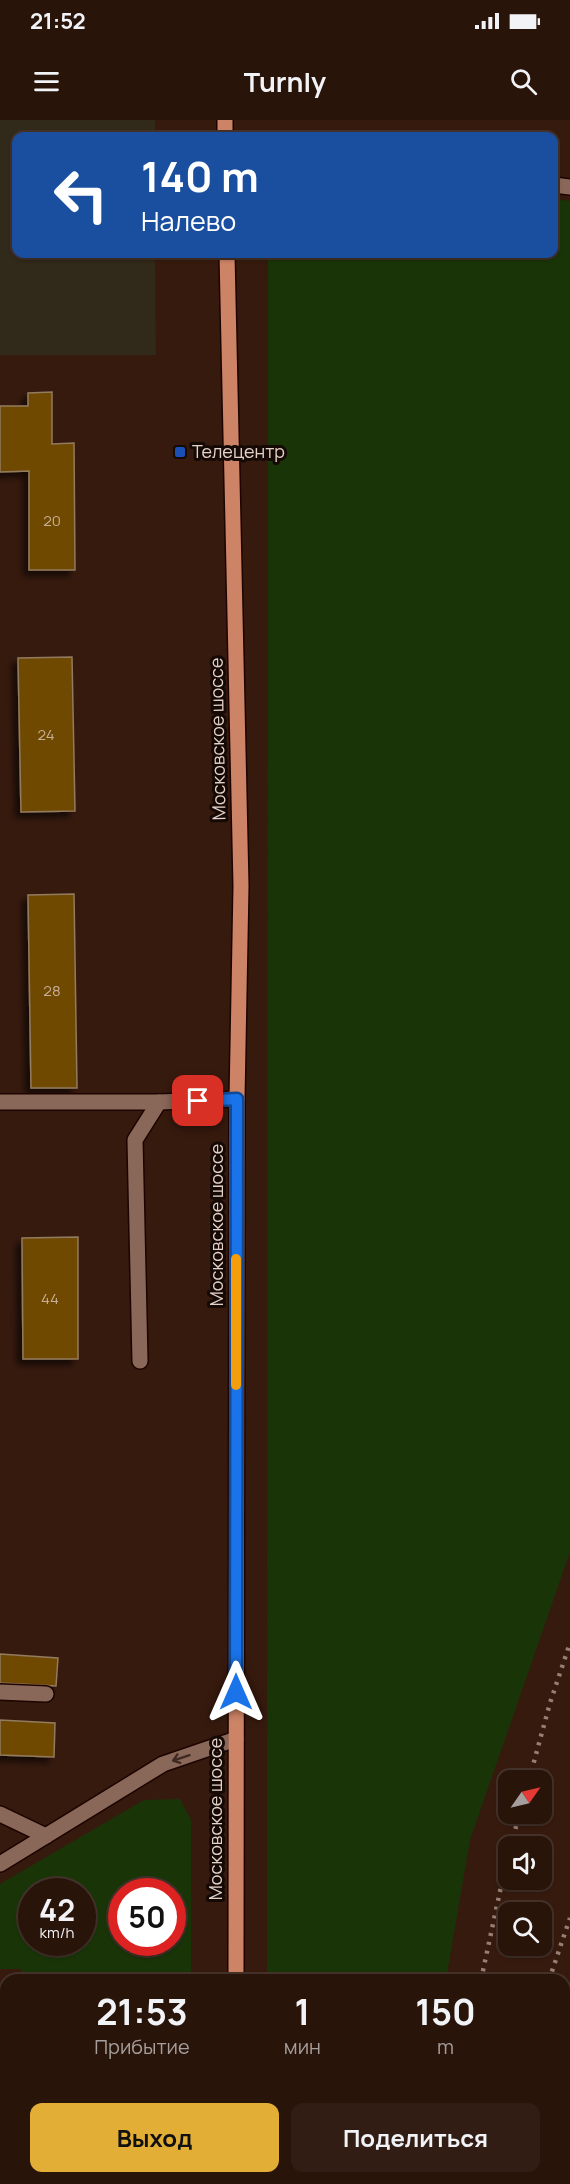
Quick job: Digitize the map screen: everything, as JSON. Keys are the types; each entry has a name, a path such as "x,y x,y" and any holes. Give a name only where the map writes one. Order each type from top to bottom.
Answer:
{"main road":[{"name":"Московское шоссе","path":"227,258 241,886 237,1099 236,1974"}],"street":[{"path":"0,1102 159,1102 237,1099"},
{"path":"140,1361 135,1140 159,1102"},
{"path":"0,1692 46,1694"},
{"path":"0,1864 163,1764 236,1739"},
{"path":"0,1814 46,1836"}],"shaded area":[{"path":"0,120 155,120 155,132 12,132 12,258 155,258 156,355 0,355"}],"green space":[{"path":"558,200 570,201 570,1552 470,1840 447,1974 267,1974 268,258 558,258"},
{"path":"180,1799 191,1820 191,1974 21,1974 21,1969 0,1969 0,1884 144,1800"}],"building":[{"path":"52,392 52,444 74,443 75,570 29,570 29,471 0,472 0,406 28,406 28,393"},
{"path":"72,657 75,811 21,812 18,658"},
{"path":"74,894 77,1088 31,1088 28,895"},
{"path":"78,1237 78,1359 23,1359 22,1238"},
{"path":"0,1654 58,1658 56,1686 0,1683"},
{"path":"0,1720 55,1723 54,1757 0,1755"}],"railway":[{"path":"532,1770 550,1703 570,1643"},
{"path":"513,1836 517,1824"},
{"path":"482,1974 500,1890"},
{"path":"551,1974 570,1918"}],"slow traffic":[{"path":"236,1259 236,1385"}],"place":[{"name":"Телецентр","path":"180,452"}],"route":[{"path":"198,1101 237,1099 236,1692"}]}
